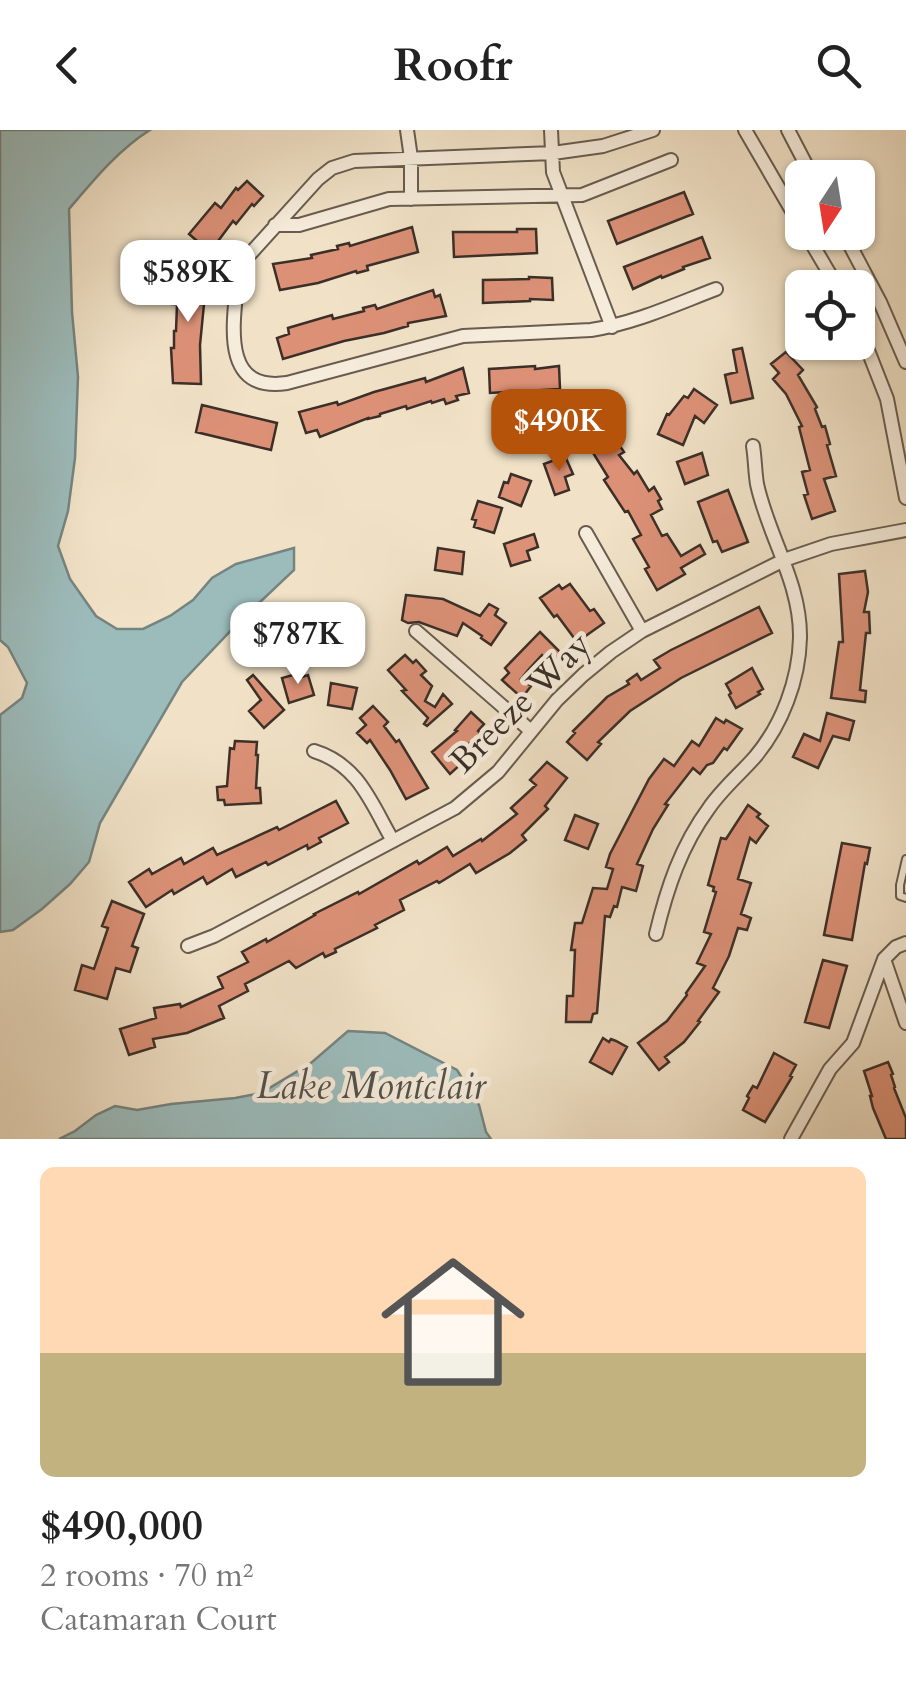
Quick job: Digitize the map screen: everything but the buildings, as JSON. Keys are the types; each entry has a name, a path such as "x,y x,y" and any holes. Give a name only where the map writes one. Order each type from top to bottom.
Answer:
{"street":[{"path":"406,130 411,158 410,199"},
{"path":"551,130 553,172 612,327"},
{"path":"654,130 603,146 553,153 354,161 332,168 318,178 241,264 233,348 238,361 244,371 265,383 287,383 463,336 612,327 716,289"},
{"path":"745,130 785,198"},
{"path":"788,130 804,160"},
{"path":"275,225 298,225 389,199 582,195 671,160"},
{"path":"853,250 906,362"},
{"path":"872,360 888,399 906,498"},
{"path":"656,934 679,858 711,804 765,744 788,698 798,659 800,638 794,592 757,484 754,446"},
{"name":"Breeze Way","path":"188,946 214,936 455,808 498,772 556,700 582,675 642,631 784,560 831,544 906,530"},
{"path":"586,533 642,631"},
{"path":"416,630 531,731"},
{"path":"314,751 343,764 357,778 392,841"},
{"path":"791,1139 830,1069 853,1043 884,959 906,943"},
{"path":"884,959 906,1022"}],"lane":[{"path":"906,859 900,896 906,898"}],"water":[{"path":"0,130 150,130 117,156 69,209 78,377 75,458 68,511 58,546 70,579 96,616 117,629 143,629 193,600 212,578 236,564 294,548 294,570 182,682 100,823 89,862 42,909 13,930 0,932 0,715 22,698 27,683 8,647 0,640"},
{"name":"Lake Montclair","path":"348,1031 385,1033 457,1070 479,1105 491,1139 59,1139 115,1106 137,1110 261,1093 311,1063"}]}
